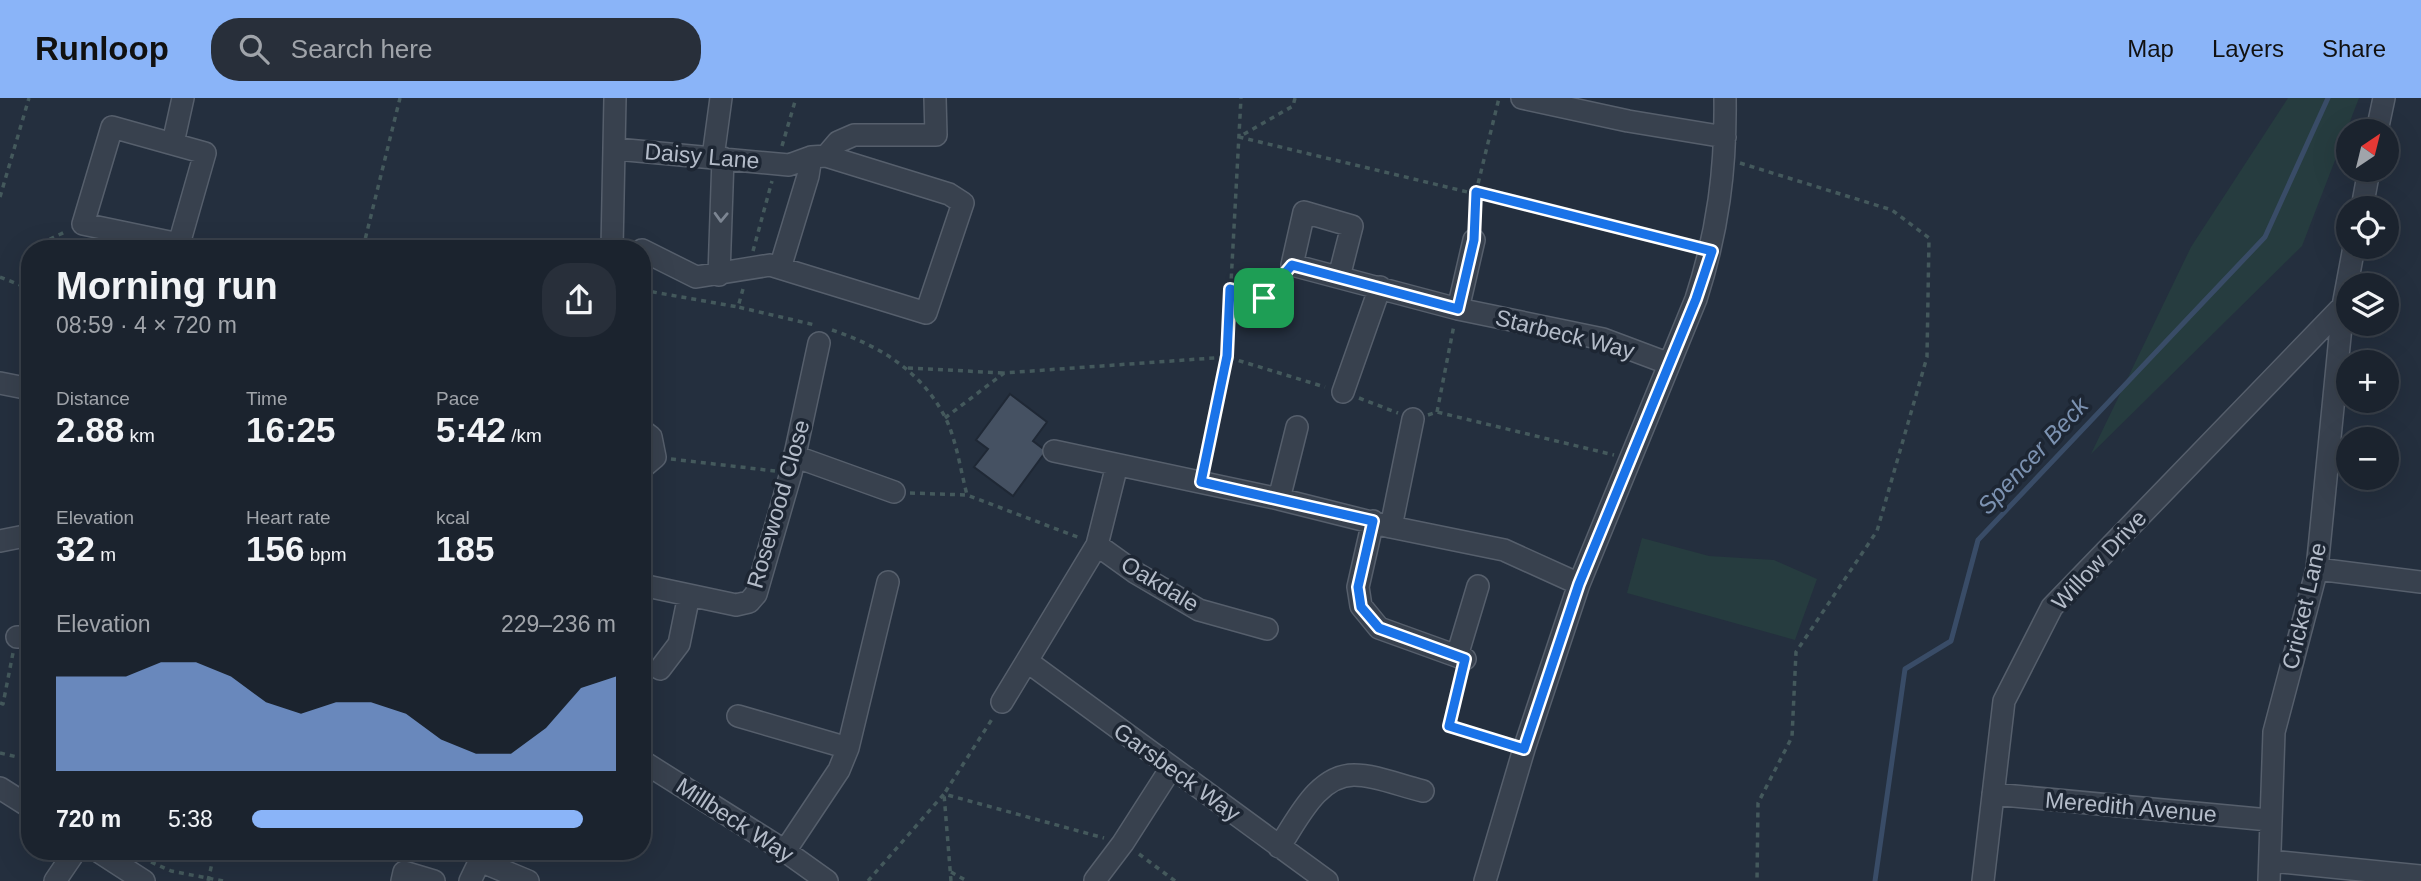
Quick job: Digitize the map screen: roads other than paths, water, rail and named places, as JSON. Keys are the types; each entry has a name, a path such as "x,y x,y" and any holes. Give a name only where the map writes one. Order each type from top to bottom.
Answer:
{"street":[{"path":"173,143 183,98"},
{"path":"612,240 615,98"},
{"path":"719,275 718,158 721,98"},
{"path":"780,268 808,176 819,157 838,142 854,135 936,135 934,98"},
{"path":"1522,98 1628,121 1725,148"},
{"path":"1485,881 1524,749 1579,584 1601,535 1667,363 1696,299 1712,251 1725,148 1725,98"},
{"path":"2380,119 2384,98"},
{"path":"160,240 83,224 111,127 205,153 180,240"},
{"name":"Daisy Lane","path":"616,149 789,165 819,157"},
{"path":"651,254 696,277 770,265 926,313 963,203 949,194 819,157"},
{"name":"Starbeck Way","path":"1339,277 1352,226 1304,212 1292,265 1458,309 1603,339 1667,363"},
{"path":"1458,309 1474,240"},
{"path":"1343,392 1380,287"},
{"name":"Willow Drive","path":"1983,881 2004,701 2052,607 2336,313"},
{"name":"Cricket Lane","path":"2270,871 2269,820 2274,732 2317,569 2340,336"},
{"name":"Rosewood Close","path":"651,587 736,605 749,602 756,594 794,456 819,343"},
{"path":"0,383 21,387"},
{"path":"1413,419 1382,524 1358,587 1361,607 1379,628 1461,657 1478,586"},
{"path":"1279,499 1297,427"},
{"path":"651,436 655,457 651,460"},
{"path":"1054,451 1504,550 1579,584"},
{"path":"794,456 894,492"},
{"path":"1003,702 1097,545 1117,465"},
{"path":"0,541 21,537"},
{"name":"Oakdale","path":"1097,545 1136,573 1199,610 1267,629"},
{"path":"2317,569 2421,582"},
{"path":"785,851 839,770 848,748 888,582"},
{"path":"660,669 679,645 689,595"},
{"name":"Garsbeck Way","path":"1028,662 1327,881"},
{"path":"738,716 848,748"},
{"name":"Millbeck Way","path":"651,767 785,851 827,881"},
{"path":"1095,880 1123,843 1171,768"},
{"path":"1279,847 1318,791 1337,778 1355,775 1423,791"},
{"path":"0,789 21,800"},
{"name":"Meredith Avenue","path":"1993,794 2269,820"},
{"path":"55,881 69,860"},
{"path":"111,860 144,881"},
{"path":"470,881 481,860"},
{"path":"490,860 527,881"},
{"path":"2270,871 2421,876"},
{"path":"402,881 404,873 434,881"}],"waterway":[{"name":"Spencer Beck","path":"1875,881 1905,669 1951,641 1978,540 2265,237 2328,98"}]}
